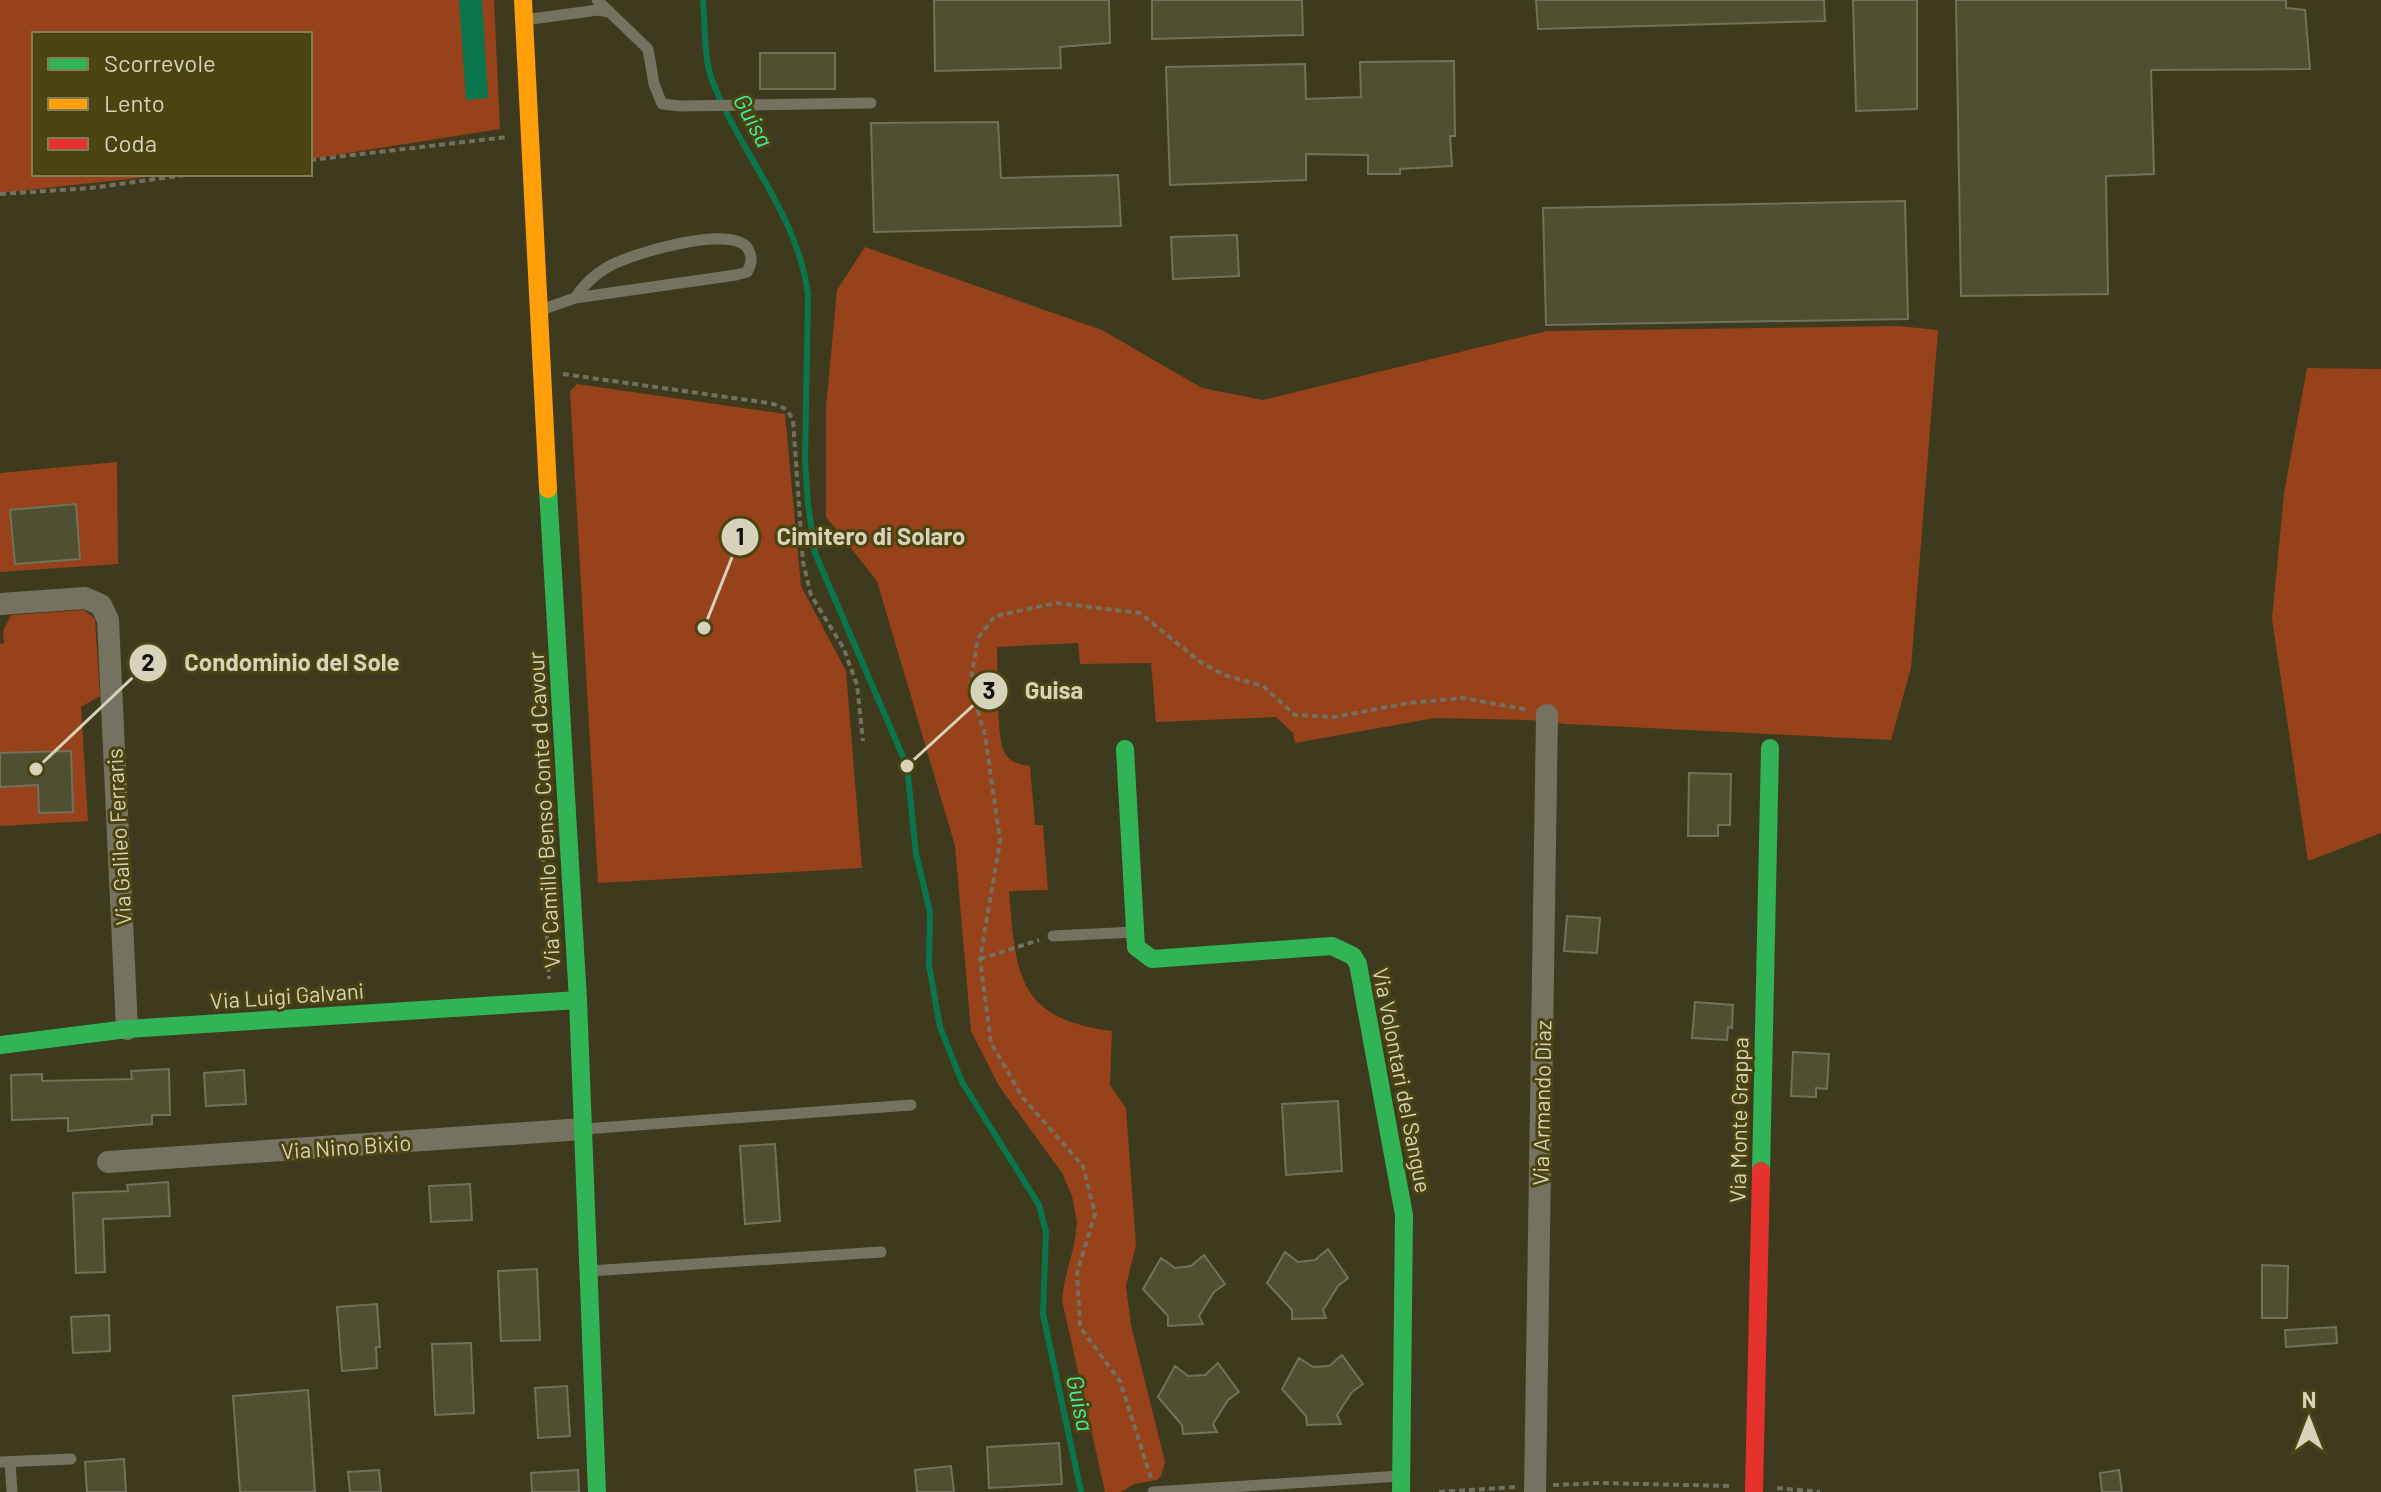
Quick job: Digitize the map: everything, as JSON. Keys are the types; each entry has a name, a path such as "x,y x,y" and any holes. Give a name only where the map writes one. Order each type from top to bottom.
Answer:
{"street":[{"name":"Via Camillo Benso Conte d Cavour","path":"523,0 537,311 578,1000 597,1492"},
{"name":"Via Galileo Ferraris","path":"0,604 85,598 101,605 108,620 127,1029"},
{"name":"Via Armando Diaz","path":"1535,1489 1547,715"},
{"name":"Via Monte Grappa","path":"1754,1489 1770,748"},
{"path":"1125,749 1135,932"},
{"name":"Via Volontari del Sangue","path":"1135,932 1136,947 1152,959 1332,946 1353,956 1358,964 1404,1215 1401,1484"},
{"name":"Via Luigi Galvani","path":"0,1045 127,1029 578,1000"},
{"name":"Via Nino Bixio","path":"108,1162 583,1129"}],"lane":[{"path":"597,0 648,49 654,84 662,104 871,103"},
{"path":"524,20 598,10 612,12"},
{"path":"537,311 575,298 736,275 747,272 751,254 746,244 738,241 696,240 655,248 607,267 584,285 575,298"},
{"path":"1053,936 1135,932"},
{"path":"583,1129 911,1105"},
{"path":"588,1271 881,1252"},
{"path":"12,1492 5,1462 71,1459"},
{"path":"1153,1492 1401,1484"}],"path":[{"path":"312,160 529,130"},
{"path":"0,194 91,188 178,176"},
{"path":"541,371 769,403 789,412 793,420 803,562 811,595 844,649 857,685 863,741"},
{"path":"980,959 1053,936"},
{"path":"1439,1492 1600,1483 1820,1492"}],"shaded area":[{"path":"0,0 494,0 500,129 312,159 312,32 32,32 32,176 157,176 0,193"},
{"path":"459,0 482,0 488,98 466,100"},
{"path":"865,247 1102,330 1202,388 1263,400 1547,331 1898,326 1938,330 1911,668 1891,740 1529,720 1435,718 1295,743 1293,733 1276,717 1156,722 1151,663 1080,664 1078,643 997,647 1001,742 1006,755 1012,760 1030,766 1035,825 1043,825 1048,890 1009,891 1019,968 1027,987 1039,1003 1056,1016 1080,1025 1112,1031 1110,1085 1126,1108 1136,1245 1126,1286 1131,1325 1165,1462 1157,1480 1134,1484 1121,1492 1105,1492 1062,1300 1077,1223 1072,1196 1062,1173 999,1086 971,1031 955,846 877,581 826,517 826,408 837,290"},
{"path":"2307,368 2381,369 2381,833 2308,861 2272,619 2284,493"},
{"path":"577,384 785,414 801,586 846,671 862,868 598,883 570,391"},
{"path":"117,462 118,564 0,572 0,473"},
{"path":"84,610 95,619 100,696 81,707 88,821 0,826 0,644 4,643 3,631 11,615"}],"building":[{"path":"934,0 1109,0 1110,43 1060,47 1061,68 935,71"},
{"path":"1152,0 1302,0 1303,35 1152,39"},
{"path":"1536,0 1824,0 1825,21 1538,29"},
{"path":"1853,0 1917,0 1917,109 1856,111"},
{"path":"1956,0 2286,0 2286,8 2305,10 2310,69 2151,70 2154,174 2106,176 2108,294 1961,296"},
{"path":"760,53 835,53 835,89 760,89"},
{"path":"1454,61 1455,136 1450,136 1452,166 1400,169 1400,174 1368,174 1368,155 1306,154 1306,180 1170,185 1166,67 1305,64 1306,99 1361,97 1360,62"},
{"path":"998,122 1001,178 1118,175 1121,226 874,232 871,123"},
{"path":"1905,201 1908,319 1546,325 1543,208"},
{"path":"1237,235 1239,276 1173,279 1171,237"},
{"path":"76,504 80,559 15,564 10,510"},
{"path":"71,751 73,812 39,813 38,785 0,787 0,753"},
{"path":"1689,773 1731,774 1730,825 1718,825 1718,836 1688,836"},
{"path":"1567,916 1600,918 1597,953 1564,951"},
{"path":"1695,1002 1733,1005 1732,1028 1728,1027 1727,1040 1692,1038"},
{"path":"1793,1052 1829,1054 1827,1089 1816,1088 1816,1097 1791,1096"},
{"path":"169,1069 170,1115 152,1115 152,1124 68,1131 68,1118 12,1120 11,1075 42,1074 42,1081 132,1079 131,1071"},
{"path":"244,1070 246,1104 206,1106 204,1073"},
{"path":"1338,1101 1342,1171 1286,1175 1282,1104"},
{"path":"775,1144 780,1221 745,1224 740,1146"},
{"path":"168,1182 170,1216 103,1219 105,1272 76,1273 73,1193 128,1191 127,1185"},
{"path":"470,1184 472,1220 431,1222 429,1186"},
{"path":"1328,1249 1348,1278 1338,1286 1323,1310 1326,1318 1292,1319 1292,1310 1267,1283 1285,1252 1298,1262 1315,1260"},
{"path":"1204,1255 1225,1284 1214,1292 1199,1316 1203,1324 1168,1326 1168,1316 1143,1289 1161,1258 1175,1268 1191,1266"},
{"path":"2262,1265 2288,1266 2287,1318 2262,1318"},
{"path":"537,1269 540,1340 501,1341 498,1271"},
{"path":"377,1304 380,1347 376,1347 377,1368 342,1371 337,1307"},
{"path":"109,1315 110,1351 73,1353 71,1317"},
{"path":"2336,1327 2337,1343 2286,1347 2285,1330"},
{"path":"471,1343 474,1413 435,1415 432,1344"},
{"path":"1342,1355 1363,1384 1352,1392 1337,1415 1341,1424 1307,1425 1306,1416 1282,1389 1299,1358 1313,1367 1329,1366"},
{"path":"1218,1363 1239,1392 1228,1400 1213,1424 1217,1432 1183,1434 1182,1425 1158,1397 1175,1366 1188,1376 1205,1375"},
{"path":"567,1386 570,1436 538,1438 535,1388"},
{"path":"308,1390 315,1492 240,1492 233,1396"},
{"path":"1059,1443 1062,1484 989,1488 987,1447"},
{"path":"124,1459 126,1492 87,1492 85,1462"},
{"path":"951,1466 954,1492 917,1492 915,1470"},
{"path":"379,1470 381,1492 350,1492 348,1472"},
{"path":"578,1470 579,1492 532,1492 531,1473"},
{"path":"2119,1470 2122,1492 2102,1492 2100,1473"}],"waterway":[{"name":"Guisa","path":"703,0 706,52 712,80 781,212 802,266 808,295 805,461 815,553 907,766 916,854 930,912 929,965 940,1027 962,1082 1039,1205 1046,1232 1043,1314 1081,1492"}],"traffic: fast":[{"path":"548,489 578,1000 597,1492"},
{"path":"1761,1171 1770,748"},
{"path":"1125,749 1136,947 1152,959 1332,946 1353,956 1358,964 1404,1215 1401,1492"},
{"path":"0,1045 127,1029 578,1000"}],"traffic: slow":[{"path":"523,0 548,489"}],"traffic: jam":[{"path":"1754,1492 1761,1171"}],"place":[{"name":"Cimitero di Solaro","path":"704,628"},
{"name":"Guisa","path":"907,766"},
{"name":"Condominio del Sole","path":"36,769"}]}
